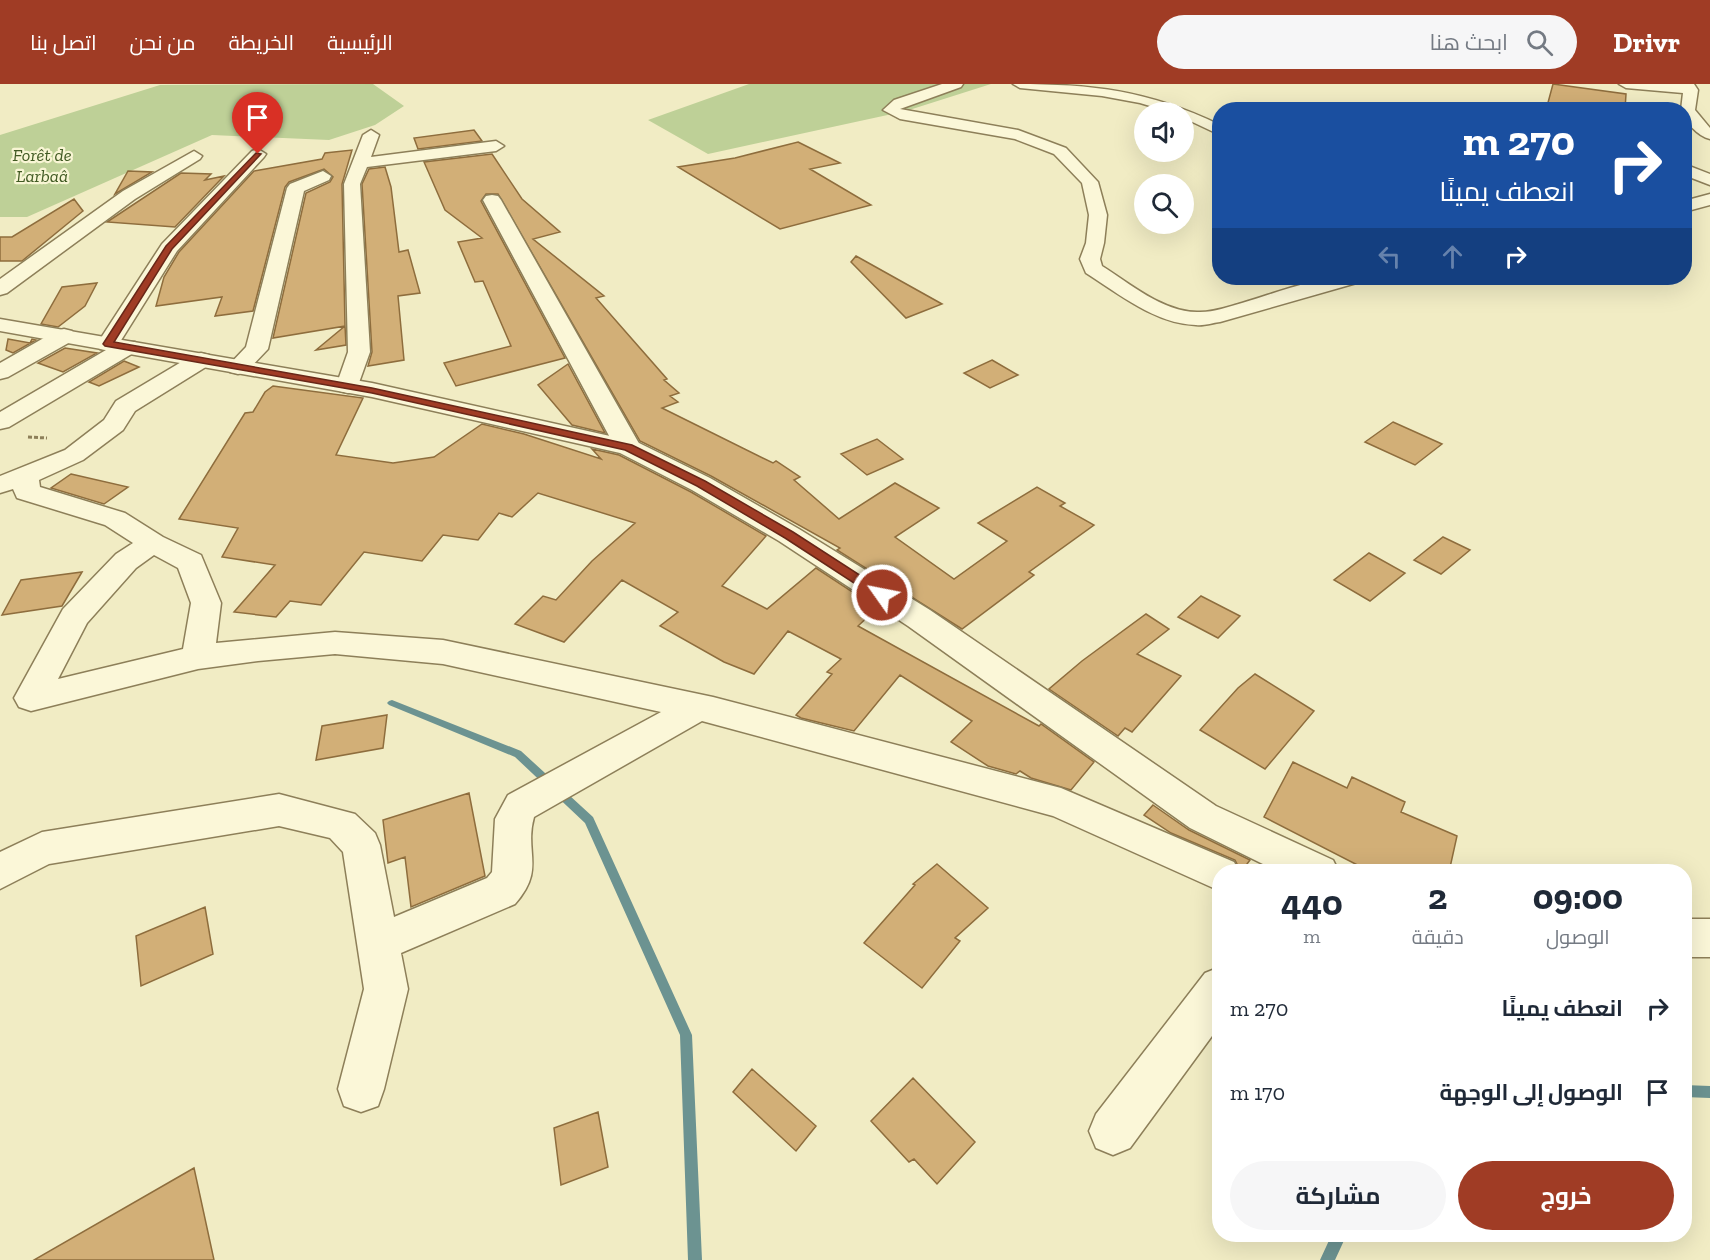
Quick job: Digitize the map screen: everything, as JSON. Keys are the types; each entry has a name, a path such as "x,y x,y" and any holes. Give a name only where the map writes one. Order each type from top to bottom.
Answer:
{"street":[{"path":"956,84 899,103 890,110 915,118 1018,135 1060,151 1090,182 1098,214 1095,243 1090,259 1093,269 1146,302 1169,313 1196,319 1220,316 1328,285"},
{"path":"1020,84 1112,92 1153,102"},
{"path":"1626,84 1689,87 1688,102"},
{"path":"1692,115 1707,132"},
{"path":"1194,118 1212,127"},
{"path":"1692,131 1707,132"},
{"path":"348,386 359,352 352,184 371,135"},
{"path":"360,163 496,146"},
{"path":"0,422 118,346 169,248 258,154"},
{"path":"0,289 129,195 194,156"},
{"path":"1692,172 1710,180"},
{"path":"238,367 257,349 296,188 323,176"},
{"path":"1692,205 1710,199"},
{"path":"492,200 628,447"},
{"path":"0,325 348,386 628,447 701,484 789,535 899,606 1203,817 1302,864"},
{"path":"0,372 64,336"},
{"path":"198,657 206,603 191,562 153,543 115,519 27,492 12,480 74,455 114,425 125,405 201,360"},
{"path":"153,543 126,561 74,617 31,698 198,657 258,649 335,643 443,652 698,706 1061,803 1212,870"},
{"path":"378,943 501,891 512,879 514,819 521,806 698,706"},
{"path":"0,872 42,849 279,810 342,825 361,845 386,989 361,1089"},
{"path":"1692,938 1710,938"},
{"path":"1113,1131 1212,999"}],"green space":[{"name":"Forêt de Larbaâ","path":"373,84 404,106 375,125 329,140 212,135 27,217 0,217 0,135 160,85"},
{"path":"749,84 991,84 906,111 708,154 648,120"}],"building":[{"path":"1553,84 1626,94 1626,102 1548,102"},
{"path":"474,130 482,141 418,149 414,138"},
{"path":"798,142 840,163 810,169 871,205 780,229 678,167 735,158"},
{"path":"352,150 342,184 345,326 273,338 306,193 330,182 333,177 324,169 289,182 285,187 253,311 215,316 222,297 156,306 164,277 179,252 254,171 322,159 325,153"},
{"path":"492,154 522,199 560,232 533,239 604,296 596,298 667,379 664,380 679,393 670,396 678,402 662,408 773,463 776,461 800,477 794,480 839,519 895,483 939,508 895,537 954,579 1007,541 978,523 1037,487 1065,503 1060,506 1094,525 1029,572 1034,575 962,629 837,550 840,548 711,476 640,441 498,194 486,194 481,201 565,358 456,386 444,363 511,346 483,281 475,282 458,242 482,238 445,210 424,162"},
{"path":"385,167 391,187 399,252 408,250 420,293 398,296 404,360 368,366 372,352 362,184 369,169"},
{"path":"128,171 152,172 115,194"},
{"path":"181,173 211,174 205,180 224,176 175,227 107,222"},
{"path":"74,199 83,211 22,261 0,261 0,237 12,237"},
{"path":"856,256 942,304 906,318 851,262"},
{"path":"97,283 85,306 58,327 41,324 62,287"},
{"path":"345,326 346,345 316,350"},
{"path":"8,339 30,343 32,339 36,340 13,353 6,350"},
{"path":"65,348 97,353 63,372 38,363"},
{"path":"992,360 1018,375 990,388 964,373"},
{"path":"124,361 139,367 99,386 89,382"},
{"path":"568,364 605,433 572,425 538,385"},
{"path":"273,386 363,398 336,455 393,463 434,457 482,424 524,434 601,459 592,449 619,455 691,492 766,536 722,586 767,609 816,568 877,608 858,626 1039,726 1041,724 1094,762 1071,790 1031,778 1020,771 1016,774 988,766 951,742 972,721 900,675 854,731 801,718 796,715 832,674 827,672 841,659 788,631 754,674 724,662 660,626 678,612 622,580 564,642 515,624 543,596 556,600 592,561 635,523 538,493 512,517 499,513 478,540 443,535 422,561 364,552 321,605 290,601 276,617 234,612 275,565 222,557 238,528 179,519 245,413 253,412 265,392"},
{"path":"1393,422 1442,444 1415,465 1365,442"},
{"path":"877,439 903,459 867,475 841,454"},
{"path":"71,474 128,487 104,504 51,488"},
{"path":"1443,537 1470,550 1441,574 1414,560"},
{"path":"1369,553 1405,573 1370,601 1334,580"},
{"path":"82,572 62,606 2,615 21,580"},
{"path":"1201,596 1240,616 1218,638 1178,617"},
{"path":"1146,614 1169,629 1137,654 1181,676 1132,732 1125,728 1118,736 1049,689 1082,661"},
{"path":"1255,674 1314,711 1265,769 1200,730 1238,688"},
{"path":"387,715 383,748 316,760 322,726"},
{"path":"1293,762 1347,788 1352,777 1405,802 1401,812 1457,836 1451,864 1355,864 1264,817"},
{"path":"469,793 485,876 411,907 405,857 388,863 383,820"},
{"path":"1153,805 1189,830 1250,860 1247,864 1237,864 1235,860 1171,833 1144,815"},
{"path":"937,864 988,908 955,938 960,941 922,988 864,943 915,885 913,884"},
{"path":"205,907 213,954 141,986 136,936"},
{"path":"752,1069 816,1126 796,1151 733,1092"},
{"path":"913,1078 975,1142 937,1184 914,1159 909,1162 871,1121"},
{"path":"598,1112 608,1167 561,1185 554,1128"},
{"path":"194,1168 214,1260 34,1260"}],"waterway":[{"path":"392,703 518,754 589,820 686,1035 695,1260"},
{"path":"1692,1091 1710,1092"},
{"path":"1327,1260 1336,1242"}],"route":[{"path":"258,154 169,248 108,344 372,390 628,447 701,484 789,535 882,595"}]}
